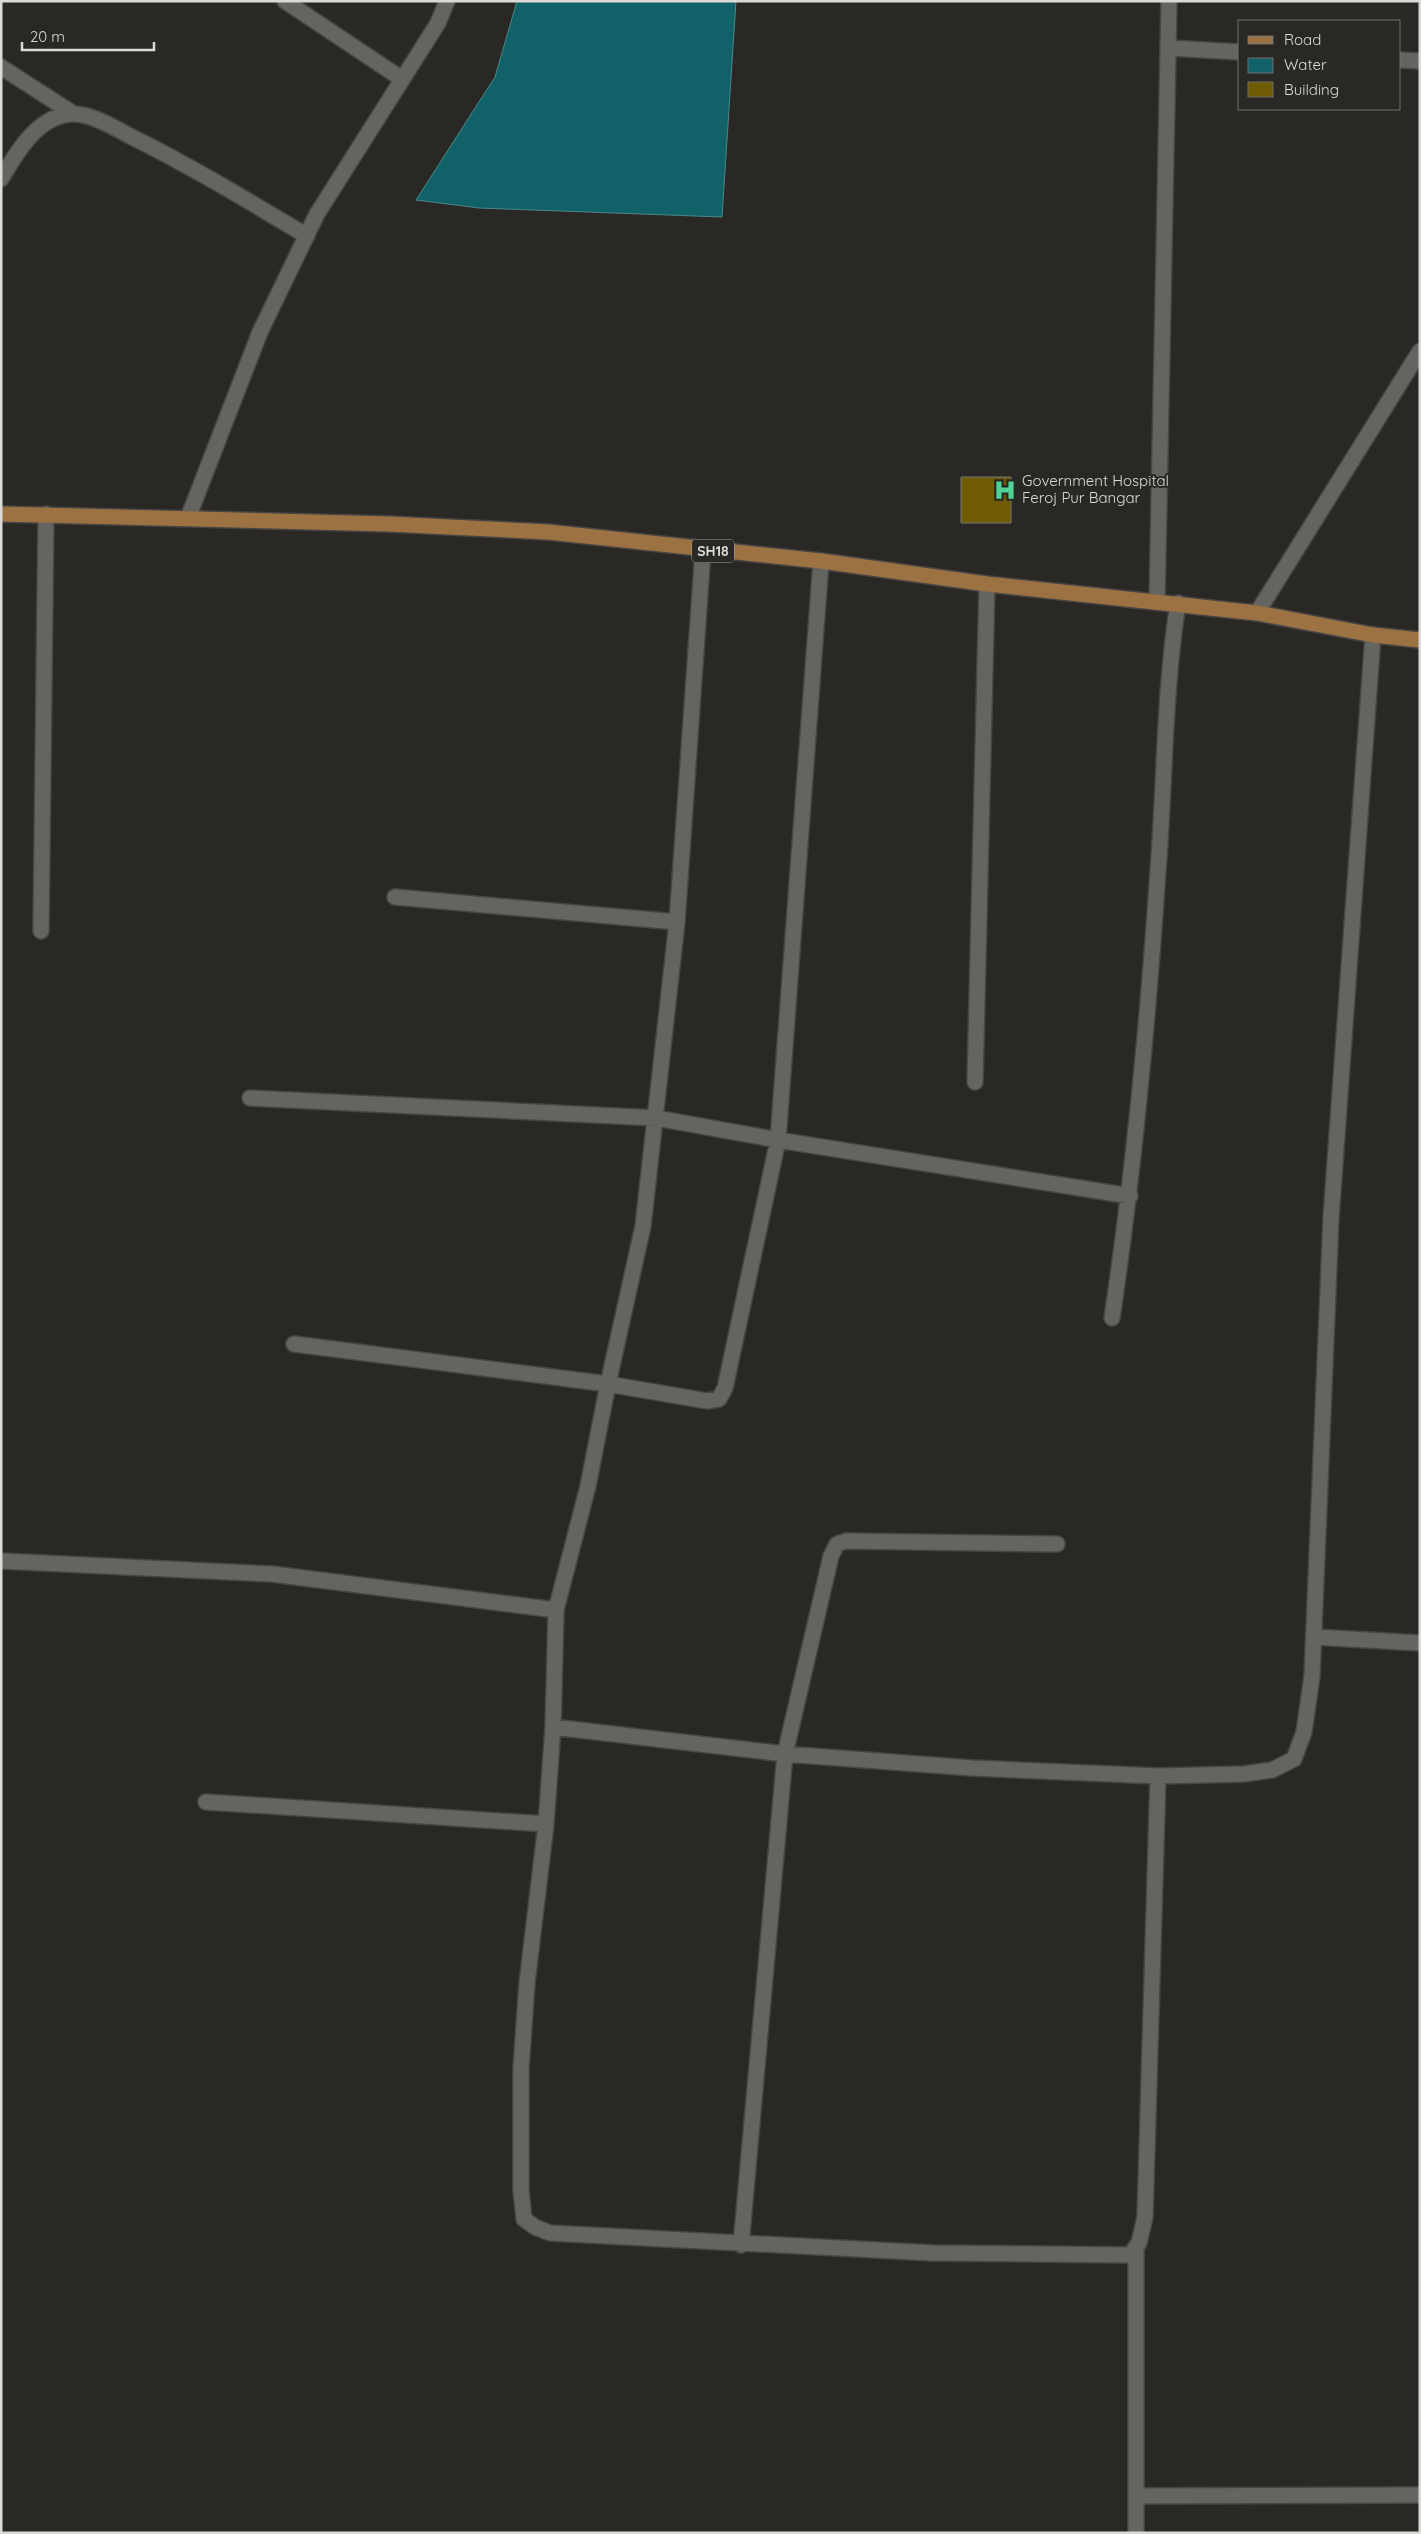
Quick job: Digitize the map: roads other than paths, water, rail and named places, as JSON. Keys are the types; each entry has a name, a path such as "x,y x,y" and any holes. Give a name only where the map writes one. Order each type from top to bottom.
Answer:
{"main road":[{"name":"SH18","path":"1,514 389,524 548,532 821,562 986,584 1257,613 1373,635 1420,640"}],"street":[{"path":"285,1 402,79"},
{"path":"188,518 260,332 318,214 438,23 447,1"},
{"path":"1156,602 1169,1"},
{"path":"1169,48 1238,52"},
{"path":"1401,60 1420,61"},
{"path":"1,67 74,114 100,121 187,165 307,236"},
{"path":"1,179 35,130 51,120 74,114"},
{"path":"1257,613 1415,369 1420,351"},
{"path":"41,931 46,514"},
{"path":"703,550 677,922 643,1226 608,1384 588,1486 556,1610 553,1727 546,1824 527,1983 521,2068 521,2191 524,2219 535,2227 550,2233 741,2244 933,2253 1112,2256 1130,2255 1136,2249"},
{"path":"294,1344 608,1384 708,1401 719,1398 725,1388 778,1140 821,562"},
{"path":"976,1082 986,584"},
{"path":"1112,1318 1130,1196 1158,871 1170,666 1178,604"},
{"path":"553,1727 785,1754 972,1768 1158,1776 1244,1774 1272,1770 1294,1759 1304,1732 1312,1676 1331,1218 1373,635"},
{"path":"395,897 677,922"},
{"path":"250,1098 656,1118 778,1140 1130,1196"},
{"path":"741,2244 785,1754 831,1556 837,1544 846,1541 1057,1544"},
{"path":"1,1561 272,1574 556,1610"},
{"path":"1314,1637 1420,1643"},
{"path":"1136,2533 1136,2249 1146,2216 1158,1776"},
{"path":"206,1802 546,1824"},
{"path":"1136,2496 1420,2495"}],"water":[{"path":"517,1 736,1 722,217 479,208 416,200 495,77"}],"place":[{"name":"Government Hospital Feroj Pur Bangar","path":"1005,490"}]}
